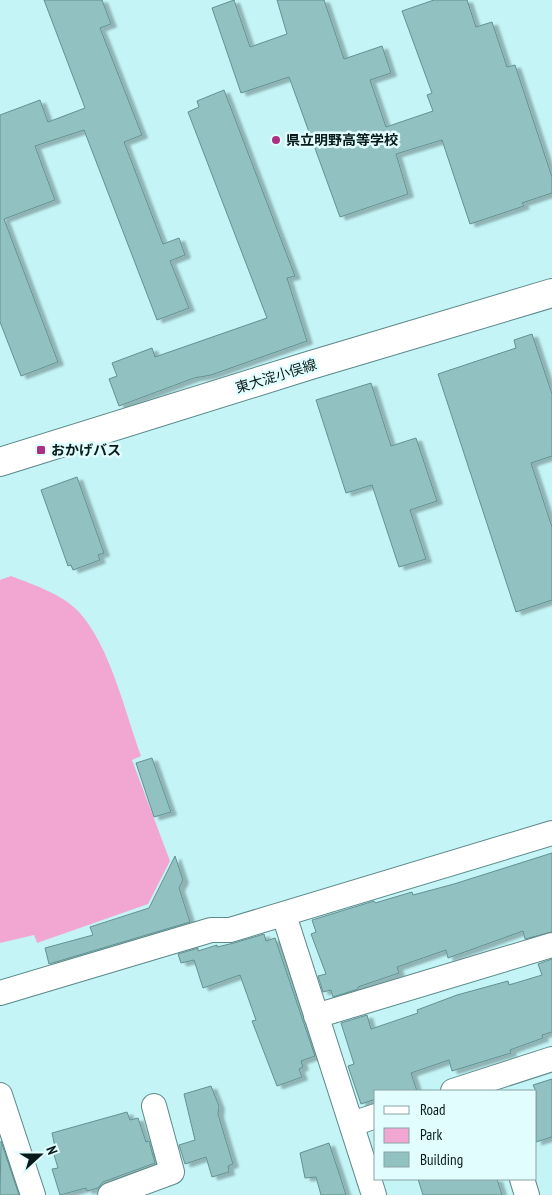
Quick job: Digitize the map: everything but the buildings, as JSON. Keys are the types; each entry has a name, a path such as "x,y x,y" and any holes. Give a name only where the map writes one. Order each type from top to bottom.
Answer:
{"main road":[{"name":"東大淀小俣線","path":"0,462 552,292"}],"street":[{"path":"0,992 211,930 230,930 552,833"},
{"path":"284,914 374,1195"},
{"path":"316,1016 552,945"},
{"path":"460,1090 492,1085 552,1059"},
{"path":"0,1096 33,1195"},
{"path":"110,1195 172,1172 154,1106"},
{"path":"352,1124 374,1117"},
{"path":"522,1180 527,1195"}],"green space":[{"path":"11,576 47,591 72,606 90,626 100,643 116,680 141,756 132,760 170,861 148,904 37,943 34,935 0,943 0,580"}],"place":[{"name":"県立明野高等学校","path":"276,140"},
{"name":"おかげバス","path":"41,450"}]}
